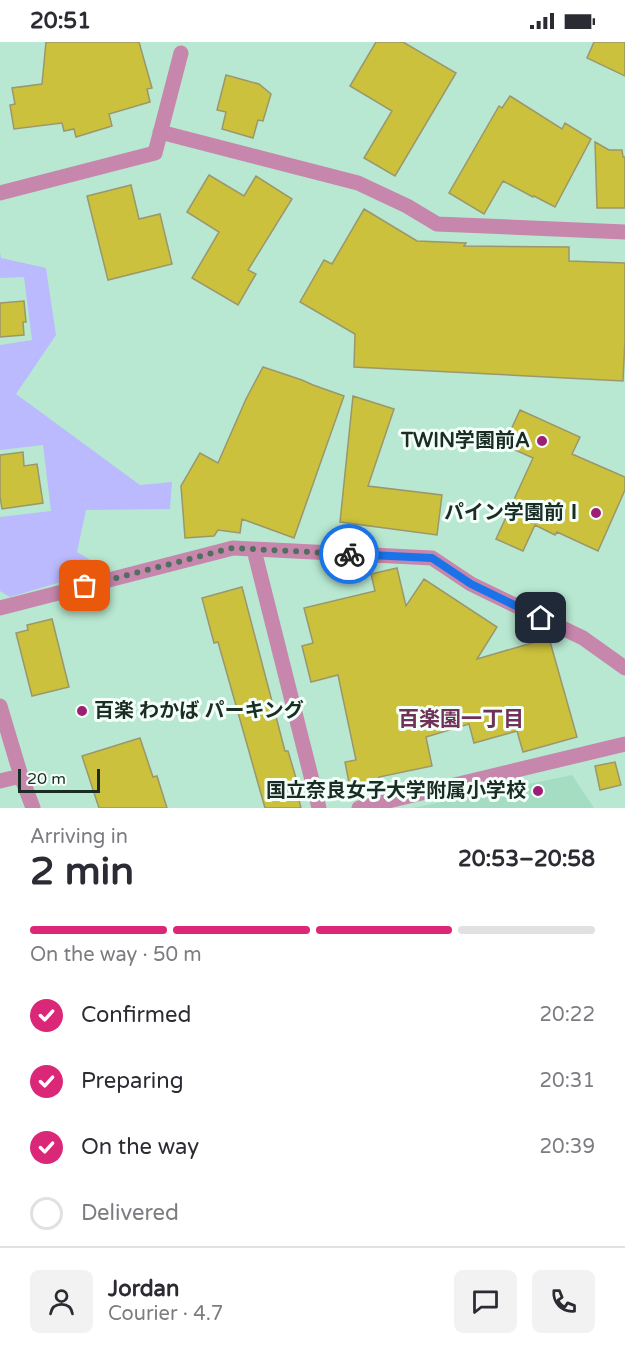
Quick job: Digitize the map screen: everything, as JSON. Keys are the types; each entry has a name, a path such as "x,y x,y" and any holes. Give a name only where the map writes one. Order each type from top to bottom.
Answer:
{"street":[{"path":"0,193 155,153 181,53"},
{"path":"160,132 358,183 407,206 436,224 625,232"},
{"path":"0,608 232,548 432,558 471,584 583,638 625,668"},
{"path":"254,550 319,808"},
{"path":"0,706 33,808"},
{"path":"359,808 625,744"},
{"path":"0,781 21,776"}],"shaded area":[{"path":"0,252 1,258 46,268 56,335 16,394 140,485 172,482 170,509 86,510 77,552 105,569 10,597 0,591 0,517 51,511 43,445 0,450 0,345 32,340 24,277 0,278"},
{"name":"国立奈良女子大学附属小学校","path":"572,775 594,808 412,808"}],"building":[{"path":"46,42 139,42 152,88 147,89 150,102 109,114 112,126 76,137 74,129 64,131 62,123 14,129 10,105 15,104 12,88 42,84"},
{"path":"376,42 403,42 456,73 395,176 364,158 392,111 350,86"},
{"path":"594,42 625,42 625,76 587,58"},
{"path":"226,75 259,84 271,94 263,121 258,120 253,138 222,129 226,112 217,110"},
{"path":"510,96 562,129 565,123 591,139 555,207 503,181 484,214 449,193 499,106 502,108"},
{"path":"595,142 609,150 622,150 623,157 625,157 625,208 597,208"},
{"path":"209,175 244,196 256,176 292,199 248,270 256,274 238,305 192,278 219,232 187,212"},
{"path":"131,185 139,219 160,214 172,264 108,280 87,196"},
{"path":"364,209 417,241 466,243 464,246 569,247 569,261 625,263 623,381 354,367 355,334 300,302 324,260 332,264"},
{"path":"24,301 26,322 23,322 24,335 0,337 0,303"},
{"path":"263,367 344,396 294,538 242,519 240,533 218,530 214,536 185,538 181,486 200,453 218,463 246,399"},
{"path":"353,396 394,409 368,486 442,495 437,535 340,522"},
{"path":"520,410 580,437 572,454 625,477 625,490 598,551 557,532 555,535 535,525 523,551 496,539 533,458 504,445"},
{"path":"23,452 24,466 37,464 43,503 2,509 0,455"},
{"path":"397,568 406,606 424,579 497,627 477,659 549,638 577,737 523,752 517,731 474,743 469,724 426,737 432,766 379,777 380,784 357,788 356,782 349,783 345,762 356,760 338,675 311,682 302,646 313,643 304,608 375,591 371,574"},
{"path":"242,587 285,751 288,751 301,795 298,796 301,808 265,808 218,642 214,643 202,598"},
{"path":"52,619 69,687 32,696 16,633 28,630 27,625"},
{"path":"140,738 153,777 157,776 167,808 99,808 82,756"},
{"path":"615,762 621,785 600,790 595,766"}],"way so far":[{"path":"85,586 232,548 349,554"}],"place":[{"name":"TWIN学園前A","path":"542,441"},
{"name":"パイン学園前Ⅰ","path":"596,513"},
{"name":"百楽 わかば パーキング","path":"82,711"},
{"name":"国立奈良女子大学附属小学校","path":"538,791"}],"district":[{"name":"百楽園一丁目","path":"461,719"}],"route":[{"path":"349,554 432,558 471,584 541,618"}]}
